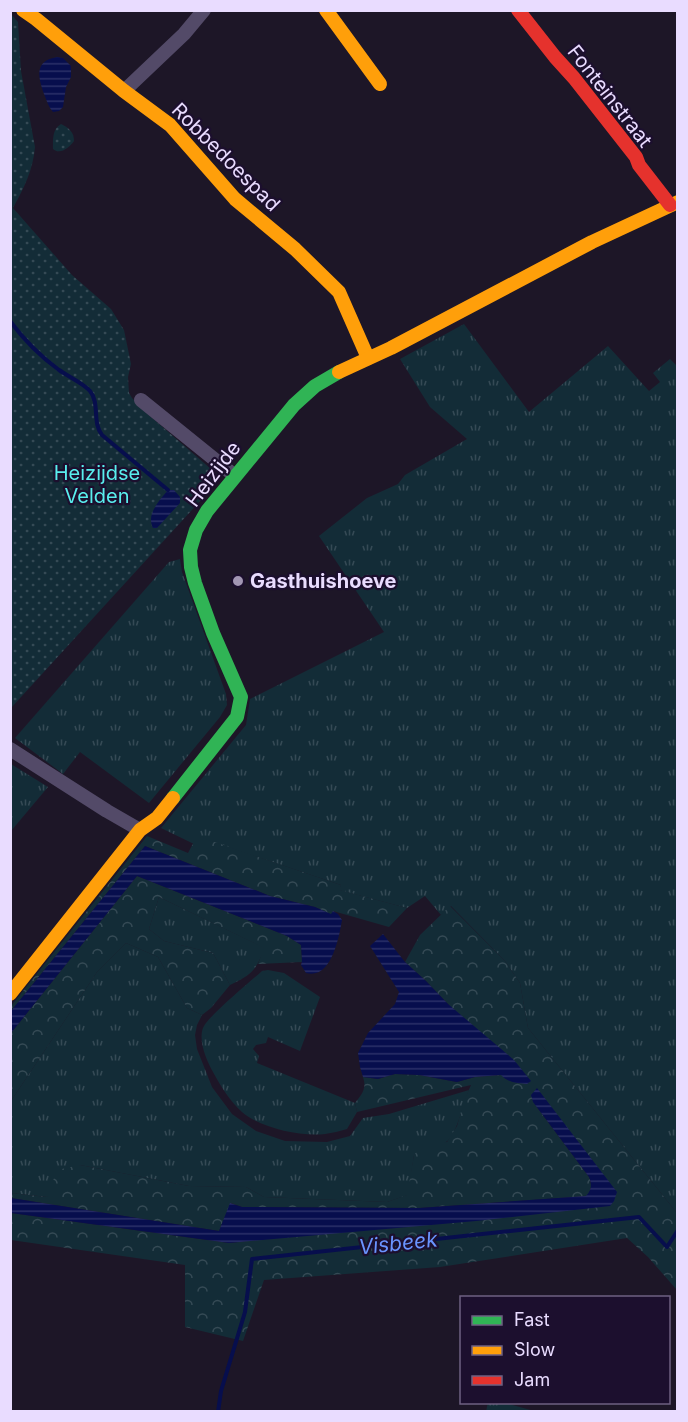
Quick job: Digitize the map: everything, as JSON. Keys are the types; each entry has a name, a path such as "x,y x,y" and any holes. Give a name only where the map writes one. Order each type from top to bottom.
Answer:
{"street":[{"name":"Robbedoespad","path":"22,10 37,15 124,91 170,125 235,199 295,249 339,292 368,358"},
{"path":"124,91 184,34 204,10"},
{"path":"326,10 380,84"},
{"name":"Fonteinstraat","path":"518,10 636,157 639,165 674,204"},
{"name":"Heizijde","path":"10,994 140,830 157,818 237,717 241,697 213,633 195,583 190,559 192,540 207,512 294,405 315,386 343,370 391,348 592,242 674,204"},
{"path":"141,400 235,476"},
{"path":"10,749 140,830"}],"green space":[{"name":"Heizijdse Velden","path":"11,14 18,22 21,71 35,147 27,179 13,208 72,275 111,309 124,330 131,364 128,377 129,393 132,398 219,476 212,488 11,708"},
{"path":"61,124 70,131 74,141 67,148 56,151 53,149 53,138 56,129"},
{"path":"464,324 529,412 608,346 649,391 660,382 653,373 670,359 678,367 677,1213 528,1028 520,983 505,961 451,906 441,915 425,896 407,908 339,890 341,885 198,837 194,844 161,828 246,725 250,699 384,632 319,536 367,498 398,484 405,475 467,439 430,407 400,359"},
{"path":"180,559 182,572 226,694 227,705 220,717 149,803 80,752 63,774 15,738 169,562"},
{"path":"11,764 48,787 11,831"},
{"path":"147,836 188,853 197,836 341,885 340,890 407,908 389,927 333,911 332,915 315,907 270,896 145,846 11,1011 11,1006"},
{"path":"137,876 287,936 301,945 302,962 258,964 264,948 159,897 149,929 164,941 213,953 230,985 211,1008 202,1015 187,1008 158,957 126,943 97,972 11,1101 11,1033"},
{"path":"159,897 265,948 256,967 249,975 230,985 213,953 164,941 149,929"},
{"path":"450,906 505,961 520,983 528,1028 677,1213 677,1290 648,1257 627,1238 440,1267 264,1280 243,1341 185,1327 185,1265 11,1240 11,1213 229,1243 614,1201 533,1102 589,1177 591,1187 587,1196 419,1208 242,1207 231,1203 219,1231 11,1198 11,1193 47,1197 57,1170 80,1165 189,1186 246,1187 264,1197 387,1202 407,1195 414,1155 423,1144 447,1142 457,1126 471,1085 357,1112 355,1103 364,1088 363,1077 378,1079 395,1074 419,1075 457,1082 475,1077 501,1075 448,1004 405,962 420,935"},
{"path":"126,943 158,957 187,1008 202,1015 195,1035 197,1049 212,1087 232,1114 256,1131 285,1141 327,1142 350,1136 363,1118 389,1114 469,1090 453,1133 443,1144 414,1155 408,1195 387,1202 264,1197 246,1187 189,1186 80,1165 47,1197 11,1193 11,1101 97,972"},
{"path":"262,971 284,973 320,997 300,1051 268,1037 266,1043 256,1045 253,1049 259,1056 257,1063 355,1103 357,1112 347,1129 315,1135 293,1133 259,1123 242,1112 234,1103 206,1057 202,1045 202,1033 206,1023"},
{"path":"488,1404 509,1404 534,1411 486,1412"}],"shaded area":[{"path":"57,57 63,58 71,66 71,77 66,87 63,107 53,112 44,94 39,75 44,62"},
{"path":"168,490 174,490 180,497 180,503 157,528 153,528 152,513"},
{"path":"145,846 270,896 338,914 342,920 341,928 328,964 315,973 306,973 301,965 301,945 287,936 137,876 11,1033 11,1011"},
{"path":"383,934 405,962 448,1004 514,1060 531,1081 527,1084 517,1083 501,1075 475,1077 457,1082 419,1075 395,1074 378,1079 363,1077 358,1053 368,1033 395,1004 399,992 370,946"},
{"path":"537,1088 617,1192 610,1206 476,1221 229,1243 11,1213 11,1198 219,1231 230,1203 242,1207 419,1208 586,1196 591,1187 589,1177 533,1102 531,1095"}],"waterway":[{"path":"10,321 45,359 90,391 95,401 97,425 102,435 168,490"},
{"name":"Visbeek","path":"218,1412 221,1391 245,1312 252,1259 639,1217 667,1247 678,1230"}],"traffic: fast":[{"path":"173,798 237,717 241,697 213,633 195,583 190,550 196,530 207,511 294,405 315,386 339,372"}],"traffic: slow":[{"path":"23,10 170,125 235,199 295,249 339,292 368,358"},
{"path":"326,10 380,84"},
{"path":"339,372 391,348 592,242 678,202"},
{"path":"10,994 140,830 157,818 173,798"}],"traffic: jam":[{"path":"518,10 636,157 639,165 670,205"}],"place":[{"name":"Gasthuishoeve","path":"238,581"}]}
